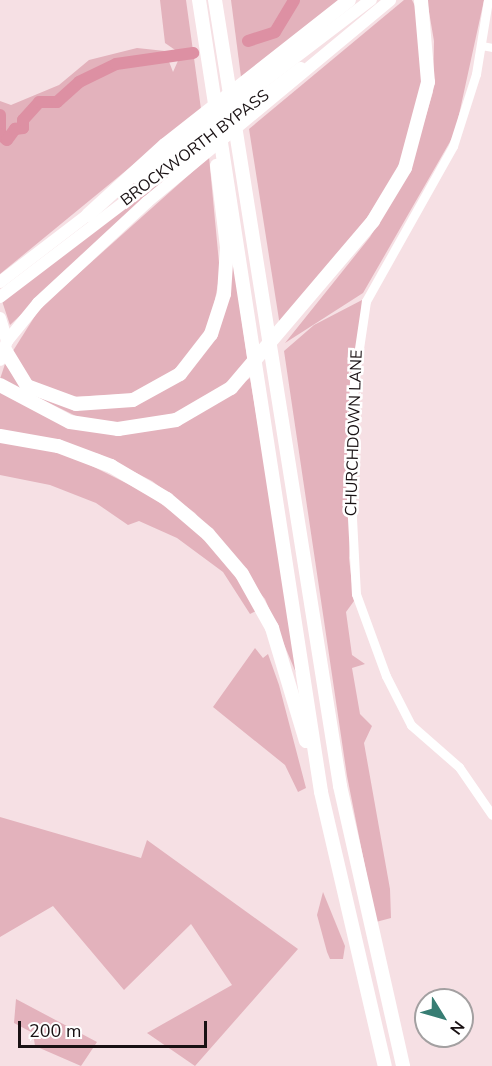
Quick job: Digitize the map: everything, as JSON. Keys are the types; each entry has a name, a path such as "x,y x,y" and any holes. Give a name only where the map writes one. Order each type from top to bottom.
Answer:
{"highway":[{"path":"199,0 223,174 251,323 321,792"},
{"path":"215,0 229,61"},
{"path":"225,0 234,110 268,307 277,384 340,786 403,1066"},
{"path":"88,214 165,145 349,0"},
{"name":"BROCKWORTH BYPASS","path":"0,282 371,0"},
{"path":"4,350 38,303 147,202 390,0"},
{"name":"BROCKWORTH BYPASS","path":"0,297 390,0"},
{"path":"0,385 70,422 118,429 176,420 231,388 373,221 405,168 428,82 421,0"},
{"path":"0,318 4,350 27,386 76,404 133,400 180,374 206,344 224,294 227,247 223,174"},
{"path":"0,436 58,446 111,466 167,499 215,542 251,589 279,643 321,792 385,1066"}],"street":[{"name":"CHURCHDOWN LANE","path":"488,0 482,46 453,146 366,301 354,381 350,480 356,594 386,676 411,725 459,767 492,815"},
{"path":"482,46 492,48"}],"shaded area":[{"path":"160,0 186,0 201,109 0,274 0,101 11,105 59,85 89,60 137,48 165,51 173,72 181,54 165,43"},
{"path":"231,0 339,0 241,77"},
{"path":"404,0 412,0 417,10 423,79 400,165 367,218 280,326 249,129"},
{"path":"427,0 484,0 455,133 363,293 285,343 370,237 409,172 433,92 434,41"},
{"path":"207,145 144,198 10,325 2,301"},
{"path":"209,157 220,273 211,321 200,343 171,373 131,394 67,397 33,383 11,354 40,308"},
{"path":"232,251 248,364 236,378 177,413 123,423 80,418 0,379 5,364 18,381 112,407 197,360"},
{"path":"362,300 349,558 354,601 346,612 352,655 365,664 352,668 360,714 372,726 364,743 390,889 391,918 376,922 347,776 284,351 314,325"},
{"path":"250,378 299,680 265,599 195,513 152,481 99,454 0,430 0,390 74,427 186,420"},
{"path":"0,440 70,455 148,494 192,527 235,572 258,610 250,614 223,572 177,538 139,521 128,525 96,503 50,485 0,475"},
{"path":"255,648 263,658 268,654 279,685 306,788 298,792 285,765 213,707"},
{"path":"0,817 141,858 147,840 298,949 195,1066 147,1033 232,985 191,924 124,990 53,906 0,937"},
{"path":"323,892 345,946 343,959 330,959 327,952 317,915"},
{"path":"16,999 97,1042 81,1066 35,1046 33,1033 14,1023"}],"waterway":[{"path":"248,41 275,32 294,0"},
{"path":"0,134 7,140 15,129 23,128 23,120 39,102 57,102 79,82 116,64 193,53"},
{"path":"0,115 0,134"}]}
